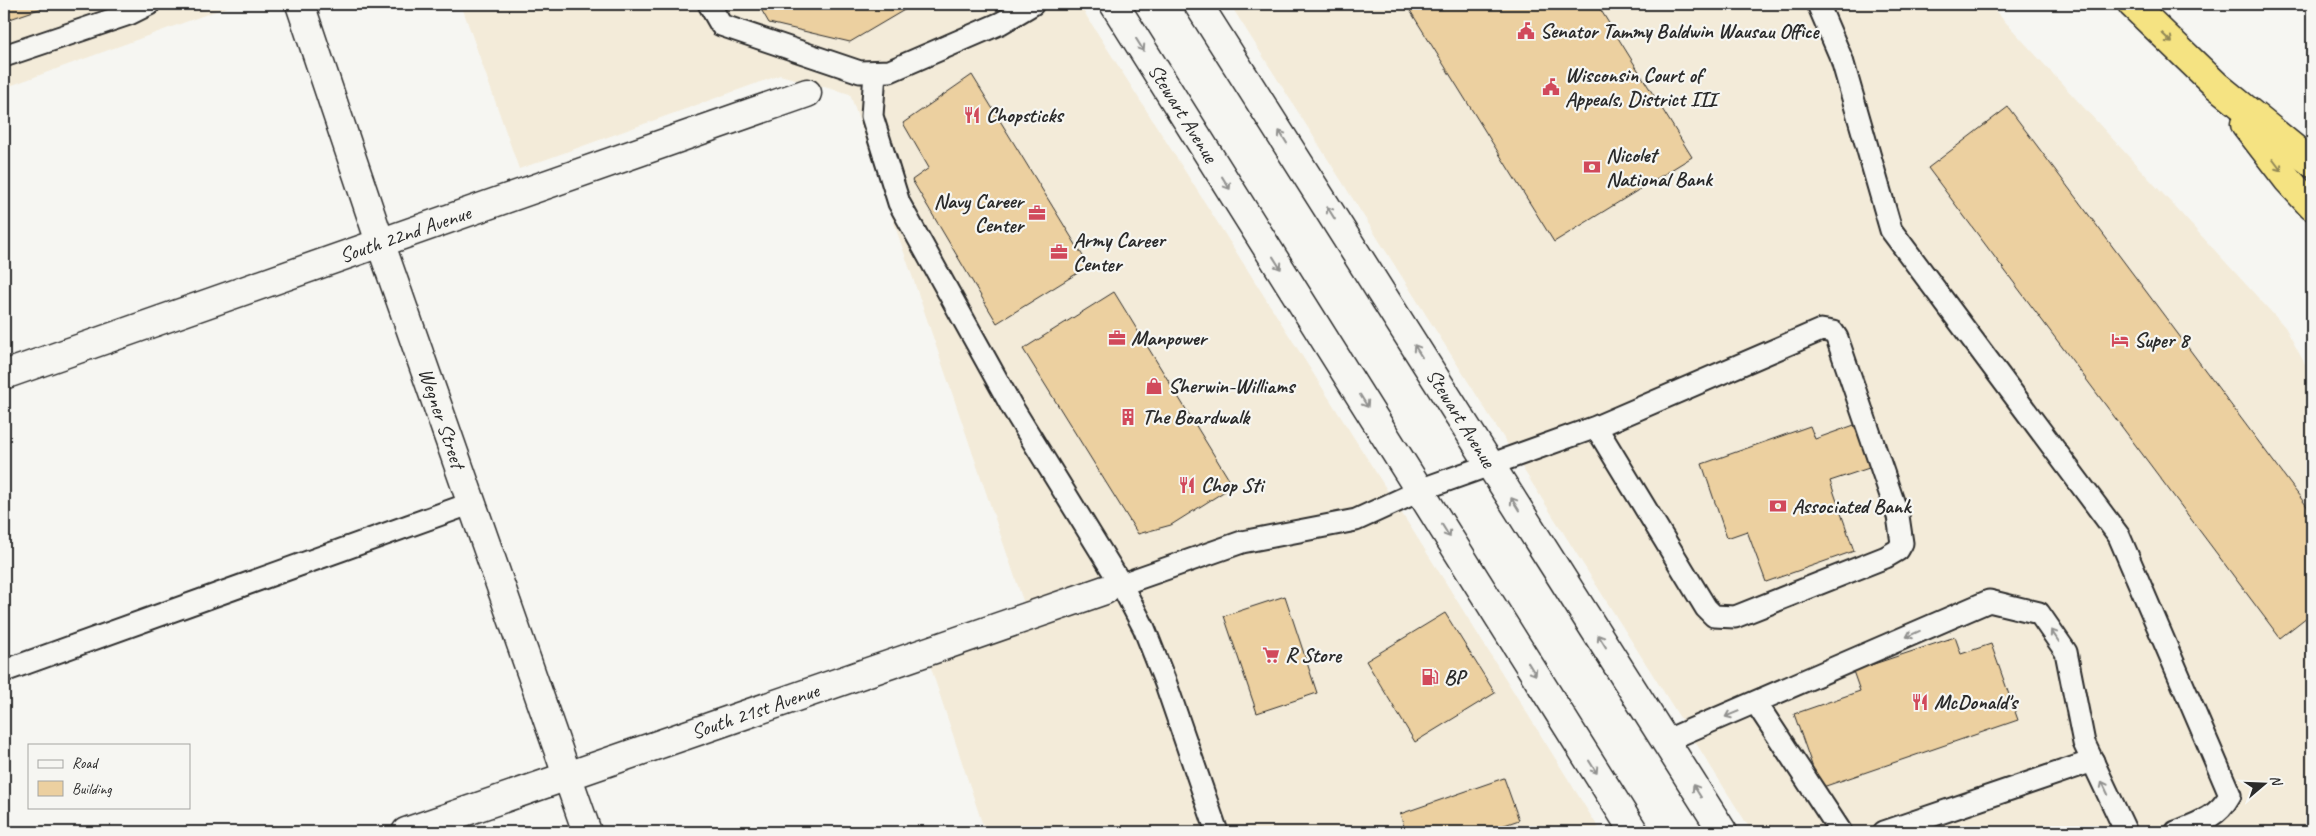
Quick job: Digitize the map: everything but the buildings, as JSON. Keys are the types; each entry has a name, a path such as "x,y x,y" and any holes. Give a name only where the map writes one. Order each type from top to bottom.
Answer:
{"highway":[{"path":"2132,4 2216,84 2312,163"},
{"path":"2216,84 2288,180 2312,206"}],"street":[{"name":"Wegner Street","path":"300,4 380,242 587,832"},
{"name":"Stewart Avenue","path":"1114,4 1634,832"},
{"name":"Stewart Avenue","path":"1198,4 1723,832"},
{"name":"South 22nd Avenue","path":"4,375 807,93"},
{"name":"South 21st Avenue","path":"406,832 1113,587"}],"lane":[{"path":"4,56 129,14 149,4"},
{"path":"708,4 721,25 860,72 890,71 1001,24 1033,4"},
{"path":"1818,4 1842,60 1891,230 2119,536 2230,795 2224,807 2207,820 2176,832"},
{"path":"874,72 872,116 899,203 1113,587 1144,628 1166,684 1217,832"},
{"path":"1113,587 1242,542 1356,520 1420,490 1596,427 1822,330 1827,330 1837,338 1898,516 1902,544 1898,550 1886,557 1735,617 1714,616 1706,608 1596,427"},
{"path":"4,671 472,503"},
{"path":"1665,741 1756,704 1989,601 2039,613 2066,652 2084,743 2126,832"},
{"path":"1756,704 1841,832"},
{"path":"1884,832 2093,761"}],"shaded area":[{"path":"4,4 235,4 4,88"},
{"path":"461,4 1079,4 1446,583 1601,832 985,832 930,665 1033,630 850,94 780,75 519,169"},
{"path":"1230,4 1989,4 2285,327 2312,377 2312,832 1752,832"}],"place":[{"name":"Senator Tammy Baldwin Wausau Office","path":"1526,31"},
{"name":"Wisconsin Court of Appeals, District III","path":"1551,87"},
{"name":"Chopsticks","path":"972,115"},
{"name":"Nicolet National Bank","path":"1592,167"},
{"name":"Navy Career Center","path":"1037,213"},
{"name":"Army Career Center","path":"1059,252"},
{"name":"Manpower","path":"1117,338"},
{"name":"Super 8","path":"2120,340"},
{"name":"Sherwin-Williams","path":"1154,386"},
{"name":"The Boardwalk","path":"1128,417"},
{"name":"Chop Sti","path":"1187,485"},
{"name":"Associated Bank","path":"1778,506"},
{"name":"R Store","path":"1271,655"},
{"name":"BP","path":"1430,677"},
{"name":"McDonald's","path":"1920,702"}]}
